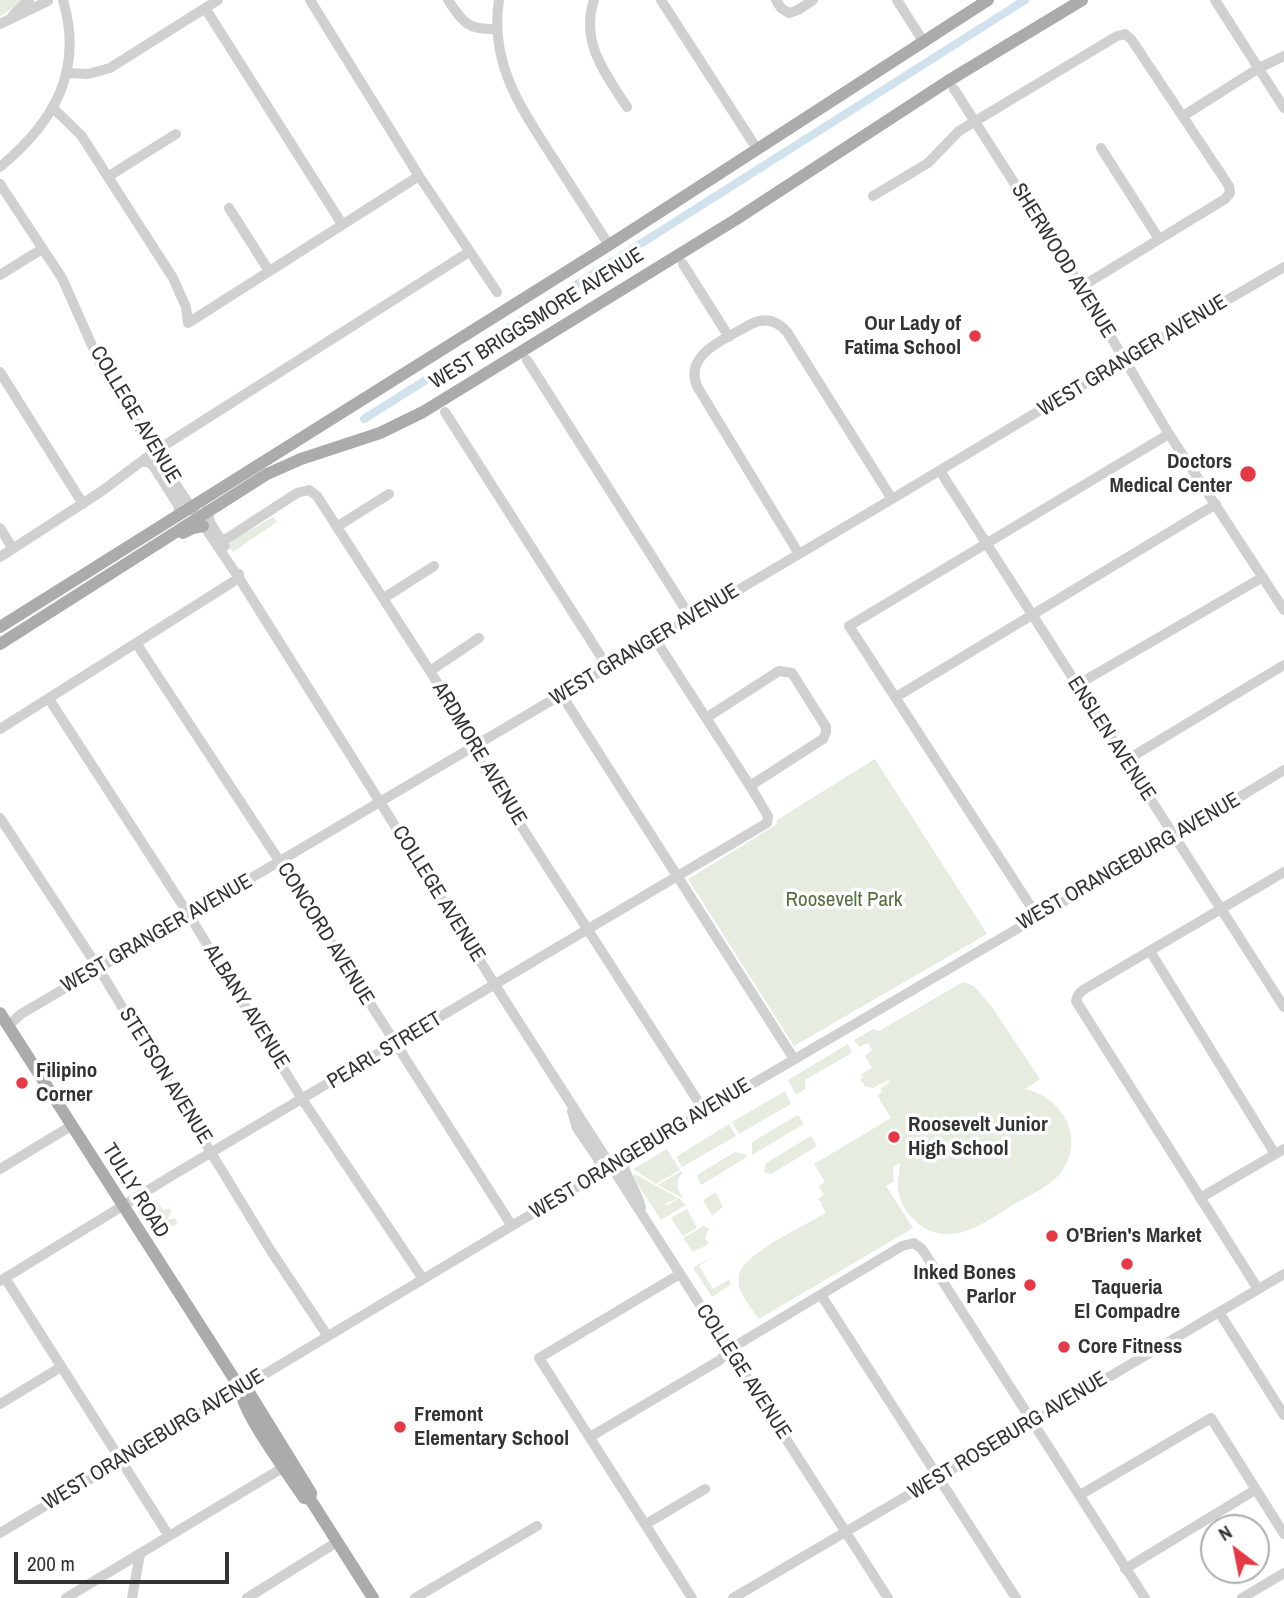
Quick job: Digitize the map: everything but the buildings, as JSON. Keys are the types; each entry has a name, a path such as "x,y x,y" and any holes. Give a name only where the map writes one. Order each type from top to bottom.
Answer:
{"main road":[{"name":"WEST BRIGGSMORE AVENUE","path":"0,644 195,514 988,0"},
{"name":"WEST BRIGGSMORE AVENUE","path":"0,627 277,469 380,433 423,412 735,220 948,81 1082,0"},
{"name":"TULLY ROAD","path":"0,1013 240,1388 250,1395 311,1493 310,1499 373,1598"},
{"name":"TULLY ROAD","path":"240,1388 241,1399 304,1498 310,1499"}],"street":[{"path":"11,18 29,0"},
{"path":"0,24 50,0 67,18"},
{"path":"0,167 30,139 53,108 66,73 71,46 71,30 63,0"},
{"path":"66,73 88,74 110,68 218,0"},
{"path":"310,0 419,176 497,292"},
{"path":"448,0 460,18 472,28 496,29"},
{"path":"499,0 496,29 511,90 608,245"},
{"path":"594,0 589,27 594,51 627,107"},
{"path":"661,0 757,149"},
{"path":"776,0 784,10 793,12 813,0"},
{"path":"897,0 923,41"},
{"path":"1215,0 1284,108"},
{"path":"205,8 342,224"},
{"path":"873,196 925,165 959,131 1117,36 1125,34 1131,38 1183,116 1229,186 1230,193 1225,199 1081,287"},
{"path":"1183,116 1258,68 1284,56"},
{"name":"SHERWOOD AVENUE","path":"954,89 1081,287 1169,434 1284,610"},
{"path":"53,108 81,135 173,278 186,307 188,323 419,176"},
{"path":"108,176 176,134"},
{"path":"1101,148 1159,239"},
{"name":"COLLEGE AVENUE","path":"0,184 69,290 102,368 154,452 195,514 240,568 239,578 495,985 888,1598"},
{"path":"229,208 269,271"},
{"path":"0,275 43,248"},
{"path":"0,557 83,504 154,452 469,252"},
{"path":"683,264 729,337"},
{"name":"WEST GRANGER AVENUE","path":"8,1026 21,1014 1284,267"},
{"path":"799,554 695,382 694,370 698,359 729,337 759,321 770,321 783,327 892,499"},
{"path":"527,360 691,618"},
{"path":"0,372 83,504"},
{"path":"444,412 607,666"},
{"path":"1037,916 849,625 1169,434"},
{"path":"154,452 154,467"},
{"path":"142,462 149,462 154,467 178,505 211,524 219,543"},
{"name":"ENSLEN AVENUE","path":"940,471 1284,1007"},
{"name":"ARDMORE AVENUE","path":"219,543 304,490 313,491 446,696 458,727 471,748 705,1112"},
{"path":"338,526 388,494"},
{"path":"896,697 1216,504"},
{"path":"0,528 13,549"},
{"path":"384,598 435,566"},
{"path":"1077,685 1263,577"},
{"path":"0,729 239,578"},
{"path":"430,671 480,638"},
{"path":"655,639 706,718 750,786 825,736 826,727 792,673 779,671 706,718"},
{"name":"CONCORD AVENUE","path":"136,643 280,862 512,1226"},
{"path":"1125,761 1284,665"},
{"path":"561,694 794,1059"},
{"name":"ALBANY AVENUE","path":"48,699 189,915 302,1099 423,1279"},
{"name":"WEST ORANGEBURG AVENUE","path":"0,1533 327,1335 1284,770"},
{"name":"PEARL STREET","path":"2,1279 768,821 750,786"},
{"name":"STETSON AVENUE","path":"0,818 99,969 271,1251 327,1335"},
{"path":"1258,1289 1079,1008 1077,998 1083,990 1284,873"},
{"path":"1150,951 1279,1151 1200,1198"},
{"path":"567,1097 577,1128 598,1159 600,1173"},
{"path":"0,1169 71,1126"},
{"path":"623,1160 627,1175 638,1194 642,1214"},
{"path":"590,1437 720,1360 729,1350 908,1244 914,1243 922,1249 1145,1598"},
{"path":"680,1274 539,1357 692,1598"},
{"name":"WEST ROSEBURG AVENUE","path":"733,1598 1284,1274"},
{"path":"2,1279 169,1536"},
{"path":"821,1295 1016,1598"},
{"path":"1219,1312 1284,1415"},
{"path":"0,1404 61,1367"},
{"path":"1080,1495 1210,1418 1284,1534"},
{"path":"66,1598 284,1467"},
{"path":"646,1524 705,1489"},
{"path":"1125,1569 1255,1490"},
{"path":"415,1598 537,1526"},
{"path":"247,1598 337,1542"},
{"path":"132,1598 140,1554"},
{"path":"1242,1598 1284,1573"},
{"path":"752,1587 759,1598"}],"green space":[{"path":"0,0 25,0 0,16"},
{"path":"273,517 277,522 233,552 229,546 233,540"},
{"name":"Roosevelt Park","path":"875,759 987,934 794,1046 688,879"},
{"path":"963,982 974,986 992,1007 1040,1079 1025,1089 1050,1100 1066,1120 1072,1145 1062,1171 1046,1186 980,1225 945,1234 920,1225 905,1209 898,1189 900,1163 893,1167 894,1181 886,1186 913,1228 759,1319 739,1287 739,1275 743,1267 762,1250 826,1213 818,1199 824,1195 819,1186 825,1182 814,1164 891,1118 877,1095 882,1092 880,1089 890,1082 888,1080 873,1088 865,1086 860,1079 863,1077 861,1074 872,1068 865,1056 872,1050 868,1043 859,1047 854,1040 873,1029 879,1031"},
{"path":"848,1044 850,1054 805,1080 805,1089 796,1095 788,1080"},
{"path":"785,1091 791,1104 739,1134 732,1122"},
{"path":"798,1115 804,1124 752,1155 752,1142"},
{"path":"729,1124 736,1136 682,1167 676,1157"},
{"path":"811,1136 817,1146 771,1174 764,1172 766,1163"},
{"path":"667,1149 680,1170 656,1184 633,1169"},
{"path":"735,1152 747,1157 701,1185 697,1175"},
{"path":"681,1171 678,1189 684,1199 658,1185"},
{"path":"635,1174 678,1198 665,1204 666,1206 679,1198 686,1205 661,1220 633,1177"},
{"path":"716,1192 723,1207 712,1216 703,1200"},
{"path":"157,1201 163,1210 172,1211 169,1220 174,1218 178,1223 161,1233 145,1209"},
{"path":"687,1209 697,1228 683,1236 671,1218"},
{"path":"704,1226 709,1229 705,1238 709,1244 693,1252 683,1238"},
{"path":"713,1256 699,1266 713,1289 730,1279 730,1285 712,1297 693,1268"}],"waterway":[{"path":"574,286 1025,0"},
{"path":"364,419 551,301"}],"place":[{"name":"Our Lady of Fatima School","path":"975,336"},
{"name":"Doctors Medical Center","path":"1248,474"},
{"name":"Filipino Corner","path":"22,1083"},
{"name":"Roosevelt Junior High School","path":"894,1137"},
{"name":"O'Brien's Market","path":"1052,1236"},
{"name":"Taqueria El Compadre","path":"1127,1264"},
{"name":"Inked Bones Parlor","path":"1030,1285"},
{"name":"Core Fitness","path":"1064,1347"},
{"name":"Fremont Elementary School","path":"400,1427"}]}
